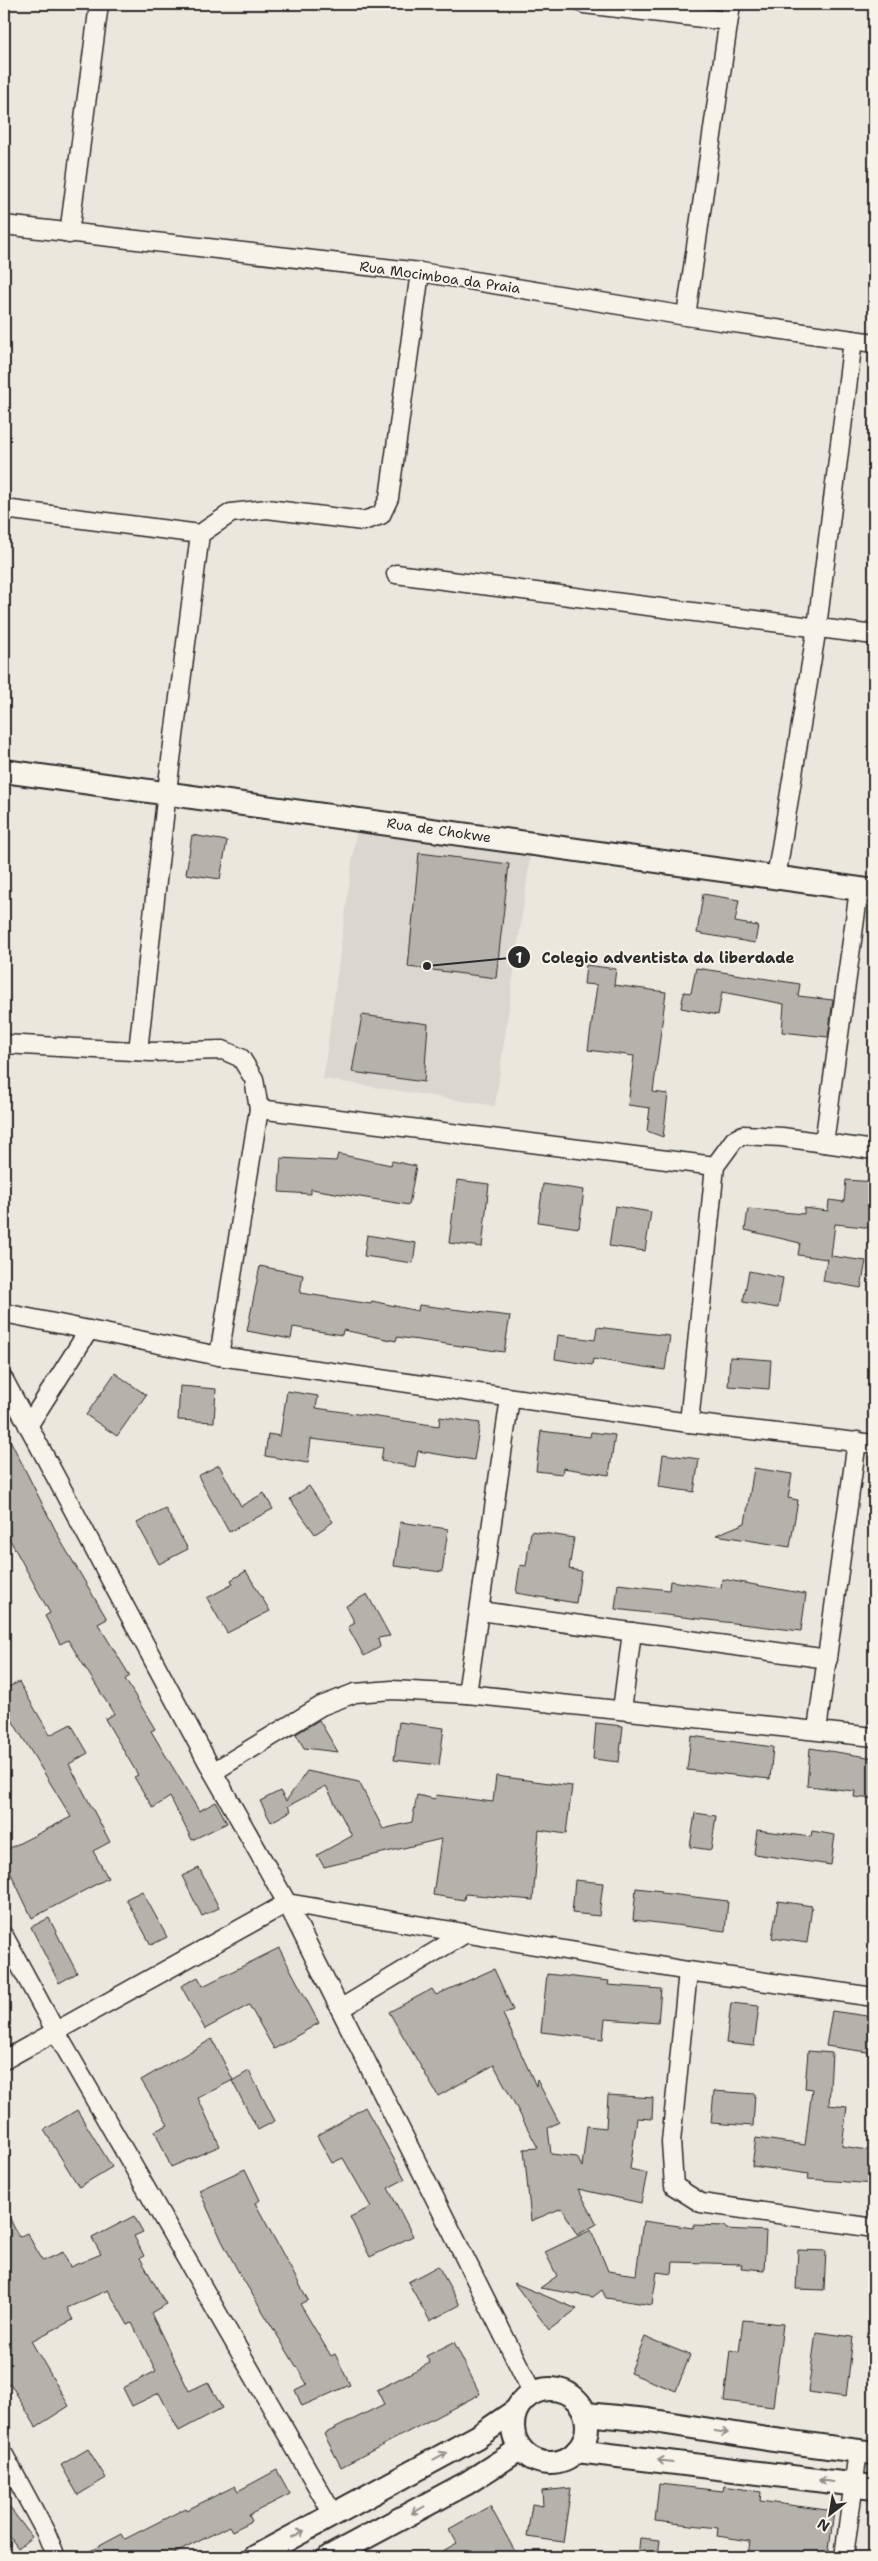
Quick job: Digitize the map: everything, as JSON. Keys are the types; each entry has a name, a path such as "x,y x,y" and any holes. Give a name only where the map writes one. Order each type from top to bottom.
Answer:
{"street":[{"path":"69,234 99,4"},
{"path":"584,4 728,21"},
{"path":"686,316 731,4"},
{"name":"Rua Mocimboa da Praia","path":"4,225 69,234 420,272 686,316 874,343"},
{"path":"4,509 200,534 231,513 267,509 363,521 381,515 389,498 420,272"},
{"path":"776,878 817,627 852,340"},
{"path":"138,1051 167,791 200,534"},
{"path":"396,574 874,635"},
{"name":"Rua de Chokwe","path":"4,770 167,791 867,890"},
{"path":"824,1143 867,890"},
{"path":"4,1044 138,1051 223,1050 240,1058 254,1079 258,1109 219,1356"},
{"path":"258,1109 715,1166"},
{"path":"689,1423 715,1166 734,1140 743,1135 874,1150"},
{"path":"4,1312 219,1356 689,1423 874,1444"},
{"path":"28,1426 89,1330"},
{"path":"4,1380 213,1772 287,1903 532,2392"},
{"path":"467,1694 510,1398"},
{"path":"817,1730 857,1441"},
{"path":"480,1611 828,1659"},
{"path":"622,1710 632,1632"},
{"path":"213,1772 321,1706 355,1693 392,1690 467,1694 874,1737"},
{"path":"4,2060 287,1903 688,1971 874,1997"},
{"path":"340,2010 466,1933"},
{"path":"4,1936 56,2032 333,2514"},
{"path":"688,1971 671,2142 674,2186 701,2203 874,2228"},
{"path":"551,2389 570,2394 586,2414 585,2440 577,2451 567,2459 555,2463 542,2463 529,2458 520,2449 514,2437 512,2424 515,2412 522,2400 532,2392 551,2389"},
{"path":"255,2557 478,2437 515,2412"},
{"path":"586,2414 648,2420 767,2440 866,2452 865,2486 844,2557"},
{"path":"329,2557 467,2483 520,2449"},
{"path":"577,2451 865,2486"},
{"path":"4,2455 47,2535 56,2557"}],"shaded area":[{"path":"357,825 531,852 495,1106 323,1079"}],"building":[{"path":"192,835 227,841 220,879 186,874"},
{"path":"419,853 509,864 496,978 408,967"},
{"path":"703,894 739,900 735,922 758,926 755,943 697,933"},
{"path":"586,965 616,969 614,985 666,992 653,1092 668,1094 663,1137 647,1131 650,1108 628,1105 634,1056 588,1050 597,985 584,984"},
{"path":"696,968 800,984 798,996 833,1000 828,1037 782,1032 784,1004 722,992 718,1015 681,1008 684,992 691,993"},
{"path":"362,1015 428,1024 424,1082 352,1072"},
{"path":"338,1154 391,1165 392,1161 416,1166 409,1205 311,1189 311,1194 279,1192 281,1158 336,1161"},
{"path":"457,1180 489,1184 482,1247 449,1243"},
{"path":"846,1180 874,1182 874,1228 835,1224 831,1256 866,1261 861,1288 823,1281 827,1259 798,1255 800,1243 745,1230 748,1209 804,1214 804,1208 828,1211 829,1200 844,1202"},
{"path":"543,1184 584,1190 579,1228 538,1222"},
{"path":"615,1206 651,1212 645,1251 609,1246"},
{"path":"367,1235 416,1243 413,1263 364,1256"},
{"path":"260,1266 303,1275 300,1293 371,1304 372,1301 418,1311 419,1305 510,1316 504,1352 397,1337 396,1341 343,1330 342,1335 293,1327 291,1339 247,1331"},
{"path":"749,1271 783,1278 778,1308 743,1302"},
{"path":"597,1327 670,1336 665,1370 593,1359 592,1365 555,1359 558,1335 595,1340"},
{"path":"730,1357 771,1360 769,1389 728,1386"},
{"path":"115,1373 146,1395 117,1436 86,1415"},
{"path":"180,1386 216,1389 214,1422 178,1420"},
{"path":"287,1391 318,1396 316,1408 439,1426 440,1417 480,1423 474,1460 418,1451 415,1467 381,1461 383,1448 311,1439 308,1463 265,1456 268,1434 280,1436"},
{"path":"4,1428 62,1543 107,1619 98,1624 130,1676 125,1679 155,1729 151,1731 199,1811 216,1802 227,1823 192,1840 170,1797 153,1808 134,1777 138,1775 105,1719 114,1714 68,1640 60,1644 45,1616 50,1613 4,1529"},
{"path":"541,1431 590,1437 591,1432 615,1435 609,1475 563,1468 562,1474 536,1471"},
{"path":"663,1454 699,1459 694,1492 659,1487"},
{"path":"219,1465 241,1506 264,1493 273,1509 229,1532 198,1476"},
{"path":"754,1468 792,1474 788,1498 798,1500 790,1547 716,1535 745,1523"},
{"path":"309,1486 333,1522 315,1534 290,1499"},
{"path":"165,1508 188,1549 159,1564 137,1523"},
{"path":"400,1522 448,1529 442,1572 394,1566"},
{"path":"531,1531 574,1538 569,1569 581,1571 576,1603 516,1593 520,1565 526,1566"},
{"path":"246,1571 270,1611 227,1633 207,1598 233,1584 231,1580"},
{"path":"722,1579 806,1594 801,1631 615,1609 618,1584 669,1590 670,1581 721,1588"},
{"path":"367,1594 390,1636 378,1638 380,1647 364,1656 348,1627 355,1623 346,1606"},
{"path":"19,1682 50,1735 71,1724 88,1753 69,1764 110,1842 93,1851 108,1878 32,1918 4,1859 4,1851 71,1817 4,1707 4,1689"},
{"path":"319,1720 338,1752 304,1748 296,1734"},
{"path":"399,1722 444,1728 439,1765 394,1760"},
{"path":"596,1723 623,1726 619,1762 593,1759"},
{"path":"691,1736 773,1747 770,1779 687,1770"},
{"path":"810,1748 874,1758 874,1799 854,1797 855,1791 807,1786"},
{"path":"307,1771 359,1782 383,1829 412,1822 417,1795 435,1799 436,1795 493,1802 496,1776 572,1786 566,1834 539,1830 533,1900 465,1894 464,1900 433,1895 441,1839 324,1867 317,1855 352,1836 326,1786 288,1806 291,1811 271,1822 260,1801 280,1791 286,1801"},
{"path":"695,1813 716,1816 711,1850 690,1847"},
{"path":"757,1830 811,1837 812,1831 835,1835 831,1865 754,1854"},
{"path":"199,1868 219,1908 202,1916 182,1876"},
{"path":"575,1880 603,1883 599,1916 572,1913"},
{"path":"636,1888 728,1901 725,1931 633,1920"},
{"path":"142,1891 167,1937 151,1945 126,1899"},
{"path":"778,1901 812,1906 807,1943 772,1938"},
{"path":"49,1918 77,1973 59,1983 31,1927"},
{"path":"279,1948 319,2023 274,2049 249,2005 205,2029 181,1986 198,1977 203,1986"},
{"path":"494,1969 513,2010 503,2014 536,2086 537,2080 559,2122 548,2128 551,2154 577,2157 582,2167 587,2126 606,2128 608,2095 653,2098 652,2119 637,2118 630,2169 647,2173 641,2203 578,2189 597,2224 577,2235 562,2208 531,2221 524,2149 538,2148 494,2065 438,2096 389,2012 432,1989 436,1995"},
{"path":"547,1974 609,1981 608,1985 661,1989 658,2023 605,2019 603,2039 541,2032"},
{"path":"731,2003 759,2006 754,2046 726,2043"},
{"path":"832,2011 874,2017 874,2053 826,2046"},
{"path":"212,2039 233,2080 198,2098 220,2146 171,2167 155,2131 168,2125 141,2080"},
{"path":"808,2051 832,2053 829,2105 847,2107 842,2146 874,2151 874,2184 808,2179 809,2174 752,2166 756,2138 805,2145 812,2089 805,2088"},
{"path":"249,2071 275,2121 258,2130 232,2081"},
{"path":"714,2091 755,2094 753,2126 711,2123"},
{"path":"365,2107 405,2179 388,2188 413,2236 370,2257 350,2217 371,2207 343,2158 332,2163 317,2136"},
{"path":"77,2110 112,2167 79,2187 44,2130"},
{"path":"245,2169 260,2200 255,2203 308,2300 300,2304 331,2356 335,2354 350,2385 302,2406 295,2390 307,2384 238,2271 199,2190"},
{"path":"4,2207 19,2237 27,2233 43,2261 63,2252 70,2267 101,2254 92,2238 134,2216 143,2232 134,2236 144,2256 140,2258 166,2304 151,2313 189,2391 208,2382 222,2408 179,2431 159,2393 132,2406 123,2388 156,2371 132,2323 128,2325 108,2290 67,2308 73,2320 31,2341 69,2406 36,2427 10,2383 4,2387"},
{"path":"643,2221 693,2228 693,2225 726,2226 726,2229 766,2231 764,2270 741,2268 742,2264 673,2262 672,2274 657,2272 652,2305 606,2298 602,2290 593,2297 540,2288 557,2276 545,2252 591,2230 608,2271 636,2275"},
{"path":"798,2250 826,2251 824,2290 796,2289"},
{"path":"438,2266 460,2305 430,2321 408,2282"},
{"path":"514,2283 577,2309 549,2330"},
{"path":"743,2320 783,2324 773,2407 724,2401 730,2350 739,2352"},
{"path":"816,2332 853,2337 846,2397 808,2392"},
{"path":"645,2337 690,2355 676,2391 630,2373"},
{"path":"454,2342 480,2394 341,2467 324,2434 384,2404 377,2390 430,2363 426,2356"},
{"path":"88,2449 106,2478 78,2495 61,2465"},
{"path":"277,2470 290,2494 249,2515 252,2521 232,2531 229,2526 168,2557 79,2557 122,2534 125,2539 186,2508 187,2510 235,2486 238,2491"},
{"path":"659,2484 723,2491 724,2486 761,2492 760,2501 834,2511 828,2557 748,2557 750,2541 717,2536 718,2528 655,2521"},
{"path":"571,2488 563,2542 527,2537 532,2504 543,2506 542,2491"},
{"path":"4,2500 32,2537 18,2548 4,2529"},
{"path":"490,2506 518,2557 432,2557 457,2543 449,2529"},
{"path":"640,2538 660,2540 658,2557 638,2557"}],"place":[{"name":"Colegio adventista da liberdade","path":"427,966"}]}
